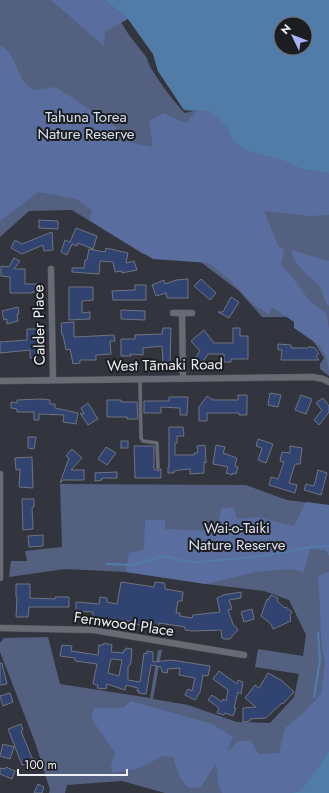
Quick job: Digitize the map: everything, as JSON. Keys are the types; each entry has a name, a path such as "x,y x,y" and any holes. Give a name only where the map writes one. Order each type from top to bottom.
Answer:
{"street":[{"name":"Calder Place","path":"51,268 53,380"},
{"path":"173,313 192,313"},
{"path":"182,313 183,378"},
{"name":"West Tāmaki Road","path":"0,381 313,377 329,382"},
{"path":"0,474 0,578"},
{"name":"Fernwood Place","path":"0,628 94,630 244,655"}],"lane":[{"path":"140,379 141,438 143,440 157,443 158,468"}],"green space":[{"name":"Tahuna Torea Nature Reserve","path":"0,0 97,0 119,19 129,35 147,58 148,63 163,86 185,113 193,111 184,110 158,71 153,54 128,19 104,0 329,0 329,376 320,369 320,364 324,358 298,317 262,317 239,291 198,260 143,254 72,210 29,211 0,237"},
{"path":"51,0 104,0 128,19 105,32 104,46"},
{"name":"Tahuna Torea Nature Reserve","path":"0,46 12,57 24,82 34,90 56,87 116,127 119,140 153,147 149,121 163,113 186,123 197,111 209,111 227,127 233,141 244,150 282,160 302,169 329,173 329,215 310,216 264,211 278,246 284,250 281,265 289,273 309,300 326,313 329,329 329,371 326,356 320,346 294,328 294,322 272,307 269,314 254,305 228,278 209,263 153,259 89,220 92,211 77,199 38,192 0,221"},
{"path":"291,250 329,261 329,306 326,303 320,286 305,273 294,260"},
{"name":"Wai-o-Taiki Nature Reserve","path":"60,484 246,485 287,500 329,505 329,793 165,793 122,781 67,785 65,793 49,793 50,790 36,745 0,652 0,643 4,638 48,637 60,684 150,698 158,650 162,650 153,699 188,705 237,722 270,723 294,697 299,674 255,667 258,649 303,656 306,635 289,600 264,591 126,572 65,569 9,577 11,561 27,561 25,551 62,547"},
{"path":"306,502 329,505 329,556 325,550 310,549 304,572 290,569 256,572 206,584 126,572 129,553 144,550 145,520 165,520 165,529 217,531 221,509 233,507 237,519 257,517 294,526"},
{"path":"329,572 329,751 301,791 291,793 222,793 218,784 216,763 201,787 189,788 180,778 173,757 163,756 137,769 112,773 111,766 115,753 91,718 94,708 123,708 131,701 212,724 233,737 227,752 237,742 250,740 259,754 279,753 285,728 301,715 321,694 325,663 321,640 318,576"}],"shaded area":[{"path":"104,0 329,0 329,173 302,169 282,160 244,150 233,141 227,127 209,111 184,110 158,71 153,54 128,19"},
{"path":"329,751 329,793 291,793 301,791"}],"building":[{"path":"39,220 58,221 58,229 39,228"},
{"path":"76,228 97,236 93,249 78,243 77,246 72,244 67,255 61,252 65,240 70,242"},
{"path":"52,232 53,250 44,251 43,245 22,254 11,248 15,240 22,244"},
{"path":"106,248 128,253 126,263 134,261 137,270 122,273 122,271 115,272 113,262 100,261 99,274 72,272 72,268 84,268 89,249 105,252"},
{"path":"14,258 20,261 14,269 25,269 25,284 39,284 39,292 10,293 10,277 1,276 1,266 9,267"},
{"path":"188,279 188,298 167,298 166,293 156,296 152,285 164,280 165,284 176,280"},
{"path":"201,279 216,293 210,300 194,286"},
{"path":"135,285 146,285 146,300 113,300 112,291 135,290"},
{"path":"69,287 93,287 93,300 82,301 82,313 90,312 90,319 69,320"},
{"path":"231,297 239,302 229,318 218,312 223,312"},
{"path":"18,307 18,321 7,324 7,319 4,320 2,311"},
{"path":"121,310 145,311 145,320 121,319"},
{"path":"74,322 74,337 114,335 115,341 110,341 111,354 96,355 96,360 80,360 80,363 73,364 70,349 66,350 62,335 61,323"},
{"path":"163,328 171,328 170,363 163,362 162,346 143,348 143,355 130,354 131,356 121,356 121,339 135,339 135,335 162,334"},
{"path":"233,328 240,328 240,336 248,336 248,359 231,359 231,362 224,362 224,354 208,354 201,365 194,360 200,351 191,341 204,330 214,343 233,343"},
{"path":"27,329 37,329 37,358 30,358 30,350 0,353 0,342 27,340"},
{"path":"278,344 291,345 291,348 314,347 319,354 316,356 319,360 281,360 282,350 278,350"},
{"path":"270,393 281,395 278,407 268,405"},
{"path":"238,395 247,395 247,415 239,415 239,413 207,413 207,421 199,421 199,407 207,396 213,400 238,400"},
{"path":"301,395 312,399 306,414 295,410"},
{"path":"169,397 188,397 187,415 180,415 180,408 161,407 161,413 144,413 144,401 169,401"},
{"path":"323,398 329,406 329,412 319,425 314,420 322,410 316,403"},
{"path":"17,400 50,400 50,404 55,404 55,408 78,413 76,424 63,422 64,415 39,414 39,420 34,420 34,412 17,412 17,409 11,408 11,402 17,403"},
{"path":"107,400 137,402 138,419 127,419 127,417 107,417"},
{"path":"88,403 98,419 88,425 80,413 84,414 81,408"},
{"path":"169,427 183,427 184,436 177,436 177,443 175,443 175,455 194,455 194,453 198,453 197,446 205,445 206,463 204,462 204,473 190,474 190,469 168,473"},
{"path":"28,437 36,437 34,449 28,448"},
{"path":"258,439 273,444 266,463 258,460 262,448 256,446"},
{"path":"121,441 128,441 128,448 121,448"},
{"path":"216,445 225,447 223,453 237,458 235,466 238,467 236,474 233,473 232,475 226,473 228,467 213,464"},
{"path":"134,446 154,446 154,469 158,471 161,469 161,478 135,478"},
{"path":"290,446 302,448 300,464 295,464 289,483 297,485 295,493 269,485 271,477 278,479 284,462 280,461 282,452 290,453"},
{"path":"106,447 116,453 107,465 98,459"},
{"path":"72,449 82,458 71,470 84,470 84,480 63,480 60,483 69,458 66,456"},
{"path":"32,457 33,488 19,487 20,469 16,470 15,458"},
{"path":"318,470 327,473 321,495 304,490 306,484 314,486"},
{"path":"117,472 117,478 102,478 102,480 95,481 95,473"},
{"path":"22,499 34,499 34,507 32,507 33,529 23,530"},
{"path":"43,535 43,546 29,547 28,536"},
{"path":"121,582 154,587 155,582 164,583 165,589 183,592 182,601 178,601 176,613 180,613 180,616 192,618 193,615 220,612 217,598 223,595 241,592 241,598 229,600 232,609 228,610 233,624 238,630 230,639 224,639 222,638 221,630 193,631 185,630 185,627 159,623 158,628 135,624 135,622 122,620 122,622 116,621 116,619 93,618 93,612 76,611 76,602 99,604 100,597 107,598 107,602 117,604"},
{"path":"16,584 30,584 30,598 55,599 55,597 69,597 69,607 29,607 28,617 16,617"},
{"path":"271,595 278,598 277,601 292,612 290,615 291,621 273,629 271,624 261,616 267,599 268,600"},
{"path":"252,609 254,619 244,622 241,612"},
{"path":"104,643 112,645 111,652 123,653 126,648 132,649 131,662 128,666 128,680 140,682 144,653 147,654 147,651 153,652 153,662 171,660 210,666 208,676 203,675 200,692 195,700 185,695 188,689 192,691 195,678 179,675 180,668 167,669 168,673 162,672 161,667 151,665 146,694 139,693 139,691 137,691 138,688 126,685 125,690 107,684 106,689 97,688 98,685 93,684 97,664 75,661 75,658 60,656 62,645 72,646 71,651 98,655 99,645 103,645","holes":["111,659 122,660 119,676 108,673"]},
{"path":"0,663 2,663 7,684 0,685"},
{"path":"219,671 237,684 238,680 243,682 241,694 238,692 234,708 236,708 233,716 225,713 224,715 217,713 219,708 208,700 212,695 222,702 223,699 226,701 228,690 213,679"},
{"path":"268,673 281,680 294,692 283,704 282,703 266,718 250,719 250,721 243,722 243,708 256,707 245,698 255,685 259,688"},
{"path":"10,693 13,702 3,706 0,696"},
{"path":"21,724 23,730 21,731 32,758 38,761 36,767 27,763 22,765 8,729"},
{"path":"3,744 14,747 10,759 0,756"},
{"path":"6,767 15,771 12,779 0,774 0,768 5,769"},
{"path":"38,784 44,787 42,793 34,793"}],"waterway":[{"path":"235,559 263,556 310,547 329,546"},
{"path":"107,564 131,565 164,556 183,561 199,562 231,559"},
{"path":"314,697 320,660 318,632"}]}
